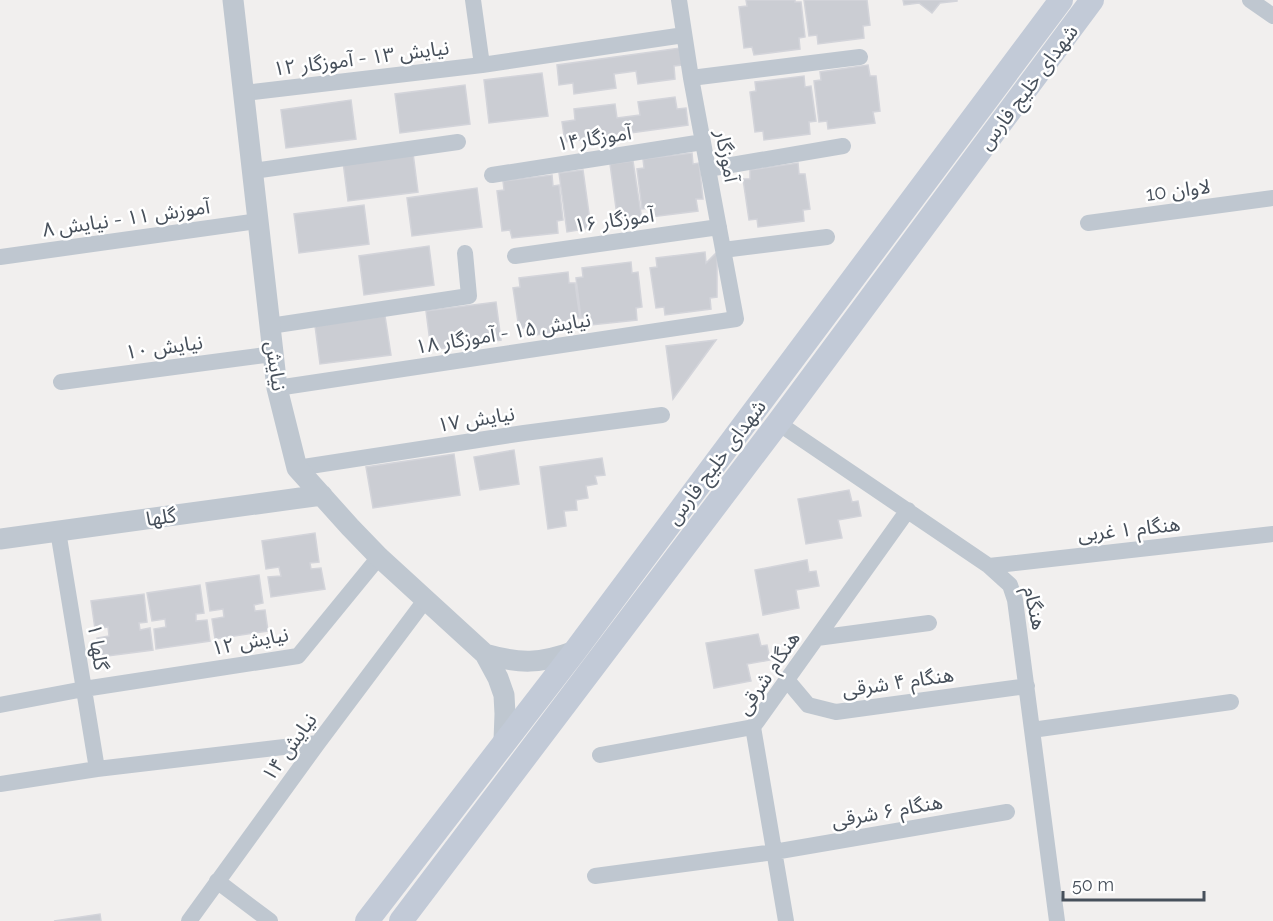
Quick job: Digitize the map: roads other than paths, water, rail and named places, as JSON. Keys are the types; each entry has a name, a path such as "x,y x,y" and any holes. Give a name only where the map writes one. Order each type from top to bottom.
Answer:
{"main road":[{"name":"شهدای خلیج فارس","path":"367,921 574,651 1061,0"},
{"name":"شهدای خلیج فارس","path":"401,921 777,423 1092,0"},
{"path":"925,182 925,188 930,196 935,199 944,199"},
{"path":"897,220 902,218 912,221 916,224 918,234"}],"street":[{"name":"نیایش","path":"233,0 277,388 297,468 379,557 485,654 504,695 504,741"},
{"path":"473,0 482,65"},
{"name":"آموزگار","path":"683,0 684,35 691,78 736,319"},
{"path":"1251,0 1273,16"},
{"name":"نیایش ۱۳ - آموزگار ۱۲","path":"244,93 482,65 684,35"},
{"path":"691,78 860,57"},
{"path":"253,171 458,142"},
{"name":"آموزگار۱۴","path":"492,175 703,142"},
{"path":"708,169 843,146"},
{"name":"لاوان 10","path":"1088,223 1273,198"},
{"name":"آموزش ۱۱ - نیایش ۸","path":"0,257 258,221"},
{"name":"آموزگار ۱۶","path":"515,256 718,227"},
{"path":"723,250 827,237"},
{"path":"270,326 469,297 465,253"},
{"name":"نیایش ۱۵ - آموزگار ۱۸","path":"277,388 736,319"},
{"name":"نیایش ۱۰","path":"61,382 273,354"},
{"name":"نیایش ۱۷","path":"297,468 524,433 662,415"},
{"name":"هنگام","path":"777,423 989,566 1010,585 1016,600 1057,921"},
{"name":"گلها","path":"0,539 322,495"},
{"name":"هنگام شرقی","path":"786,921 753,727 908,510"},
{"name":"گلها ۱","path":"58,531 97,769"},
{"name":"هنگام ۱ غربی","path":"989,566 1273,534"},
{"name":"نیایش ۱۲","path":"0,705 84,689 298,656 379,557"},
{"name":"نیایش ۱۴","path":"189,921 426,599"},
{"path":"817,638 929,623"},
{"name":"نیایش","path":"485,654 525,662 541,661 574,651"},
{"name":"هنگام ۴ شرقی","path":"787,680 808,705 836,712 1027,686"},
{"path":"1032,730 1231,702"},
{"path":"600,755 753,727"},
{"path":"0,784 97,769 318,743"},
{"name":"هنگام ۶ شرقی","path":"595,876 774,852 1007,812"},
{"path":"217,881 270,921"}]}
